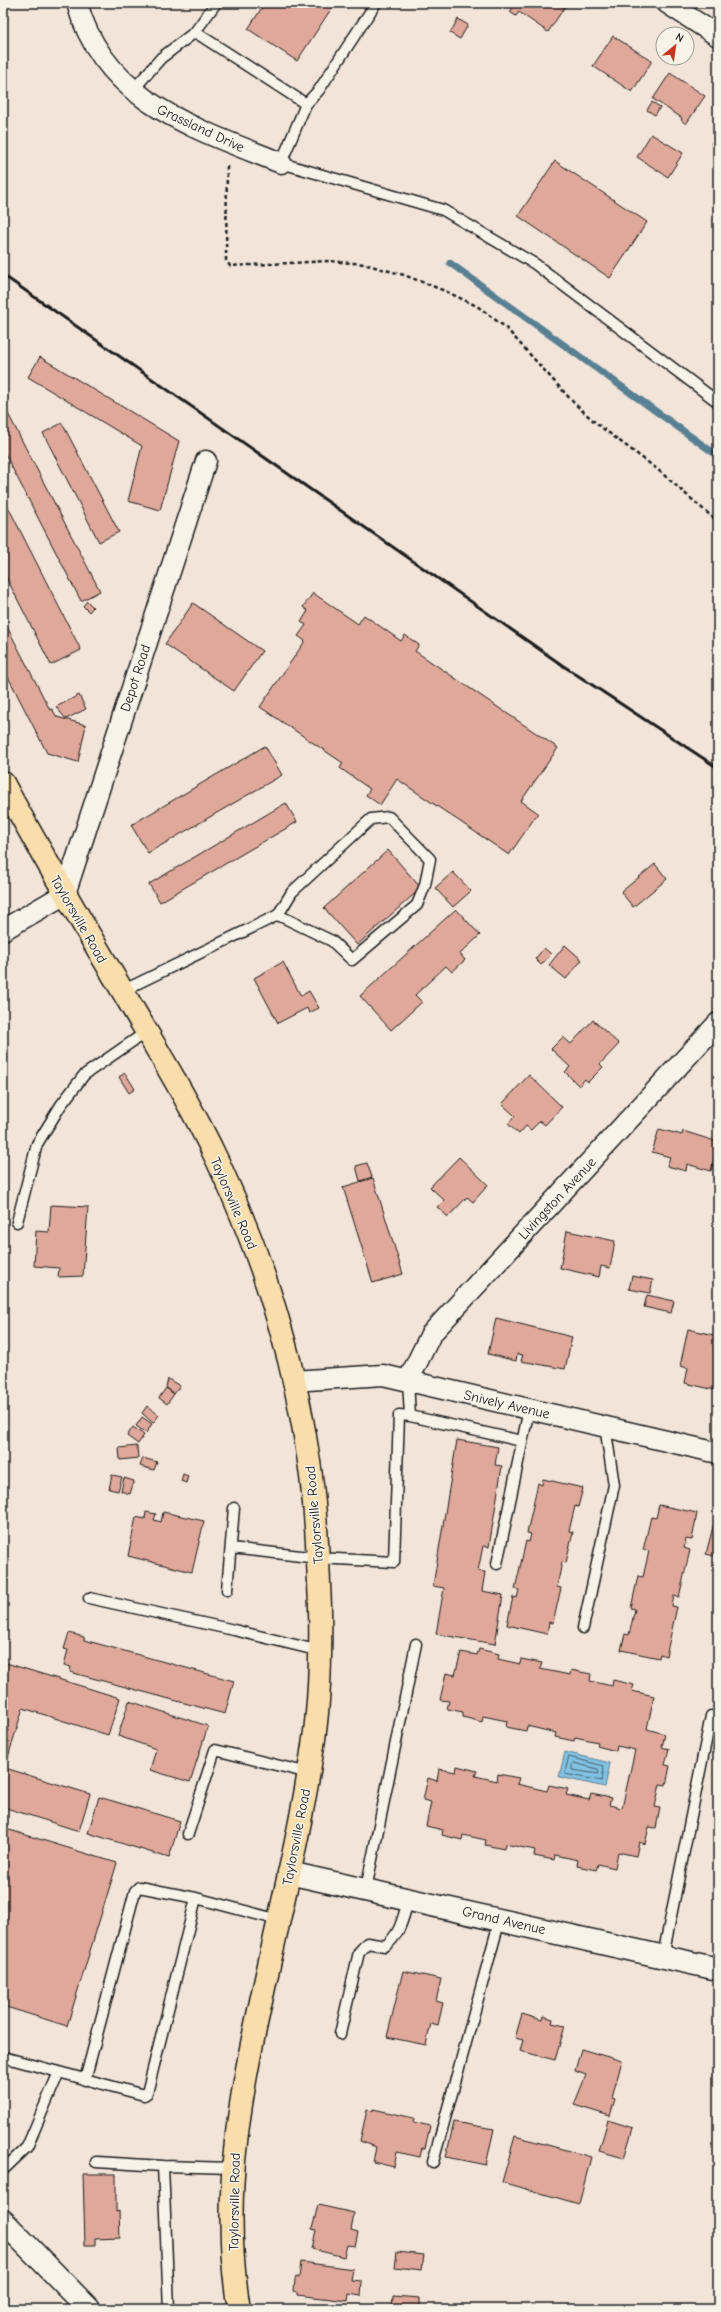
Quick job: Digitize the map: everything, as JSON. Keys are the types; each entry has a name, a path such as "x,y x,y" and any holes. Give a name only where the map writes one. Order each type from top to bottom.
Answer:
{"main road":[{"name":"Taylorsville Road","path":"3,783 65,894 174,1078 218,1162 256,1253 285,1346 308,1454 318,1558 320,1651 313,1748 289,1873 250,2047 231,2168 232,2247 239,2309"}],"street":[{"name":"Grassland Drive","path":"77,3 89,34 101,54 119,77 134,89 141,97 164,113 281,163"},
{"path":"667,3 690,9 718,36"},
{"name":"Depot Road","path":"65,894 206,462"},
{"path":"3,930 65,894"},
{"name":"Livingston Avenue","path":"408,1381 431,1334 718,1023"},
{"name":"Snively Avenue","path":"293,1381 383,1375 718,1453"},
{"name":"Grand Avenue","path":"289,1873 409,1898 718,1969"},
{"path":"3,2221 89,2309"}],"lane":[{"path":"134,89 161,58 195,32 216,3"},
{"path":"376,3 320,90 306,104 281,163 443,210 535,264 718,402"},
{"path":"195,32 306,104"},
{"path":"122,991 278,915 292,892 370,819 389,817 430,859 425,885 416,905 352,960 332,941 278,915"},
{"path":"17,1222 37,1144 62,1105 84,1074 146,1032"},
{"path":"408,1381 410,1416"},
{"path":"497,1564 529,1409"},
{"path":"231,1548 318,1558 394,1562 398,1415 410,1416 522,1441"},
{"path":"583,1628 614,1485 605,1426"},
{"path":"227,1590 234,1508"},
{"path":"89,1598 234,1630 320,1651"},
{"path":"366,1889 416,1644"},
{"path":"663,1956 711,1716"},
{"path":"188,1834 215,1750 308,1773"},
{"path":"85,2080 135,1891 139,1887 196,1898 279,1920"},
{"path":"3,2057 140,2095 147,2093 196,1898"},
{"path":"340,2034 359,1952 367,1943 385,1946 394,1938 401,1924 409,1898"},
{"path":"433,2162 500,1919"},
{"path":"3,2170 27,2147 59,2072"},
{"path":"96,2162 231,2168"},
{"path":"163,2166 169,2309"}],"path":[{"path":"232,143 226,169 226,260 230,266 237,267 322,261 364,264 404,275 445,291 477,306 505,327 574,404 591,419 658,469 718,522"}],"water":[{"path":"565,1752 610,1763 605,1787 559,1777"}],"building":[{"path":"265,3 335,3 297,61 248,29"},
{"path":"516,3 562,3 566,5 548,32 519,12 516,16 510,12"},
{"path":"458,19 468,25 460,39 450,33"},
{"path":"613,36 652,61 632,92 593,66"},
{"path":"670,73 705,96 686,124 681,120 682,118 653,99"},
{"path":"652,102 660,107 655,115 647,110"},
{"path":"718,133 718,149 711,144"},
{"path":"651,134 683,153 668,177 637,157"},
{"path":"555,161 647,222 610,278 518,216"},
{"path":"40,357 179,441 160,510 128,501 142,446 28,377"},
{"path":"3,404 100,591 81,601 3,450"},
{"path":"62,423 119,532 99,542 43,433"},
{"path":"3,497 81,650 51,665 3,571"},
{"path":"313,593 358,624 364,615 401,641 405,635 419,645 415,651 558,748 521,801 538,813 509,855 397,779 380,805 366,795 370,789 340,768 343,763 260,707 305,641 298,636 306,625 301,622 308,611 303,607"},
{"path":"87,601 93,607 89,612 83,606"},
{"path":"193,603 262,651 234,691 165,644"},
{"path":"3,619 50,710 52,709 57,717 86,725 78,762 47,753 3,667"},
{"path":"79,695 86,709 66,719 56,707"},
{"path":"265,746 282,775 148,853 131,825"},
{"path":"286,803 297,822 160,902 149,884"},
{"path":"388,850 421,888 357,945 324,908"},
{"path":"655,864 667,879 633,907 621,892"},
{"path":"453,872 471,891 453,907 435,888"},
{"path":"456,909 480,935 460,954 465,960 452,972 446,966 415,995 422,1002 391,1030 360,996"},
{"path":"565,945 582,960 566,979 549,965"},
{"path":"544,948 551,954 541,965 535,959"},
{"path":"283,962 301,996 309,991 319,1008 309,1013 307,1008 278,1023 254,978"},
{"path":"593,1020 619,1044 600,1064 603,1067 588,1082 585,1079 579,1086 565,1072 570,1067 551,1049 563,1037 571,1044"},
{"path":"125,1073 135,1089 129,1093 119,1077"},
{"path":"529,1075 562,1107 545,1125 540,1121 531,1130 526,1126 519,1134 508,1124 515,1116 502,1104"},
{"path":"659,1129 682,1135 683,1131 718,1142 711,1171 687,1164 686,1171 667,1166 670,1157 652,1152"},
{"path":"459,1157 488,1185 473,1202 467,1197 448,1217 437,1207 444,1200 430,1187"},
{"path":"367,1163 372,1177 360,1181 356,1166"},
{"path":"373,1178 403,1274 373,1283 343,1187"},
{"path":"51,1205 88,1207 83,1276 58,1277 59,1268 34,1266 36,1231 49,1232"},
{"path":"567,1231 615,1241 610,1268 601,1266 599,1277 560,1268"},
{"path":"632,1276 653,1280 650,1293 629,1289"},
{"path":"647,1295 674,1301 671,1313 644,1307"},
{"path":"496,1318 572,1337 565,1369 521,1361 523,1355 517,1354 516,1361 488,1354"},
{"path":"688,1329 718,1336 718,1376 715,1390 685,1383 688,1368 680,1366"},
{"path":"168,1379 180,1386 174,1394 166,1387"},
{"path":"166,1388 174,1394 167,1404 159,1398"},
{"path":"147,1406 159,1415 153,1423 142,1413"},
{"path":"142,1417 152,1424 146,1433 136,1426"},
{"path":"133,1427 144,1435 138,1444 127,1436"},
{"path":"457,1440 498,1447 495,1465 502,1466 489,1547 483,1546 478,1571 485,1572 482,1591 503,1595 495,1644 436,1634 444,1588 433,1586"},
{"path":"137,1446 138,1458 120,1460 119,1448"},
{"path":"143,1458 157,1462 154,1470 140,1466"},
{"path":"183,1474 188,1476 186,1483 181,1481"},
{"path":"112,1475 122,1477 118,1491 109,1489"},
{"path":"124,1478 134,1481 130,1494 121,1491"},
{"path":"543,1479 583,1488 578,1507 575,1506 569,1531 573,1532 566,1563 562,1562 557,1587 561,1588 553,1623 549,1622 547,1634 507,1625 513,1597 517,1598 519,1590 515,1589 526,1541 529,1542 531,1534 527,1533 538,1483 542,1485"},
{"path":"659,1505 697,1513 692,1540 686,1539 684,1548 690,1550 679,1597 674,1596 672,1606 677,1607 666,1656 660,1654 659,1658 621,1650 625,1634 629,1635 635,1609 631,1608 638,1576 643,1577 649,1551 643,1550 651,1517 656,1518"},
{"path":"146,1512 156,1514 154,1520 161,1522 163,1512 204,1521 192,1572 128,1556 136,1517 145,1519"},
{"path":"715,1519 718,1520 718,1557 706,1554"},
{"path":"69,1633 84,1637 84,1640 234,1681 225,1714 70,1672 71,1667 64,1665 68,1650 64,1649"},
{"path":"479,1649 499,1654 498,1659 520,1664 521,1659 542,1663 540,1669 570,1675 571,1670 591,1674 590,1681 612,1686 613,1680 634,1685 632,1691 654,1696 647,1729 665,1734 662,1747 669,1749 665,1765 670,1766 666,1785 660,1784 655,1807 660,1808 656,1828 649,1827 645,1844 639,1842 636,1856 618,1852 615,1868 598,1864 596,1870 577,1866 578,1860 555,1855 554,1860 534,1856 535,1850 505,1844 504,1849 485,1845 486,1840 463,1835 462,1840 442,1835 443,1830 426,1826 431,1802 423,1800 428,1778 437,1781 439,1769 456,1772 457,1766 477,1771 475,1776 497,1781 498,1774 519,1778 517,1784 547,1791 549,1785 568,1789 566,1795 589,1800 591,1794 611,1798 609,1805 622,1808 635,1750 617,1746 616,1751 597,1746 598,1742 575,1737 574,1741 555,1737 556,1733 527,1726 526,1731 506,1727 507,1721 483,1716 482,1722 463,1717 463,1712 447,1709 449,1701 440,1700 446,1673 455,1675 461,1652 477,1655"},
{"path":"3,1662 120,1698 108,1735 23,1708 5,1768 90,1794 79,1831 3,1807"},
{"path":"129,1701 208,1726 190,1782 150,1770 156,1749 118,1736"},
{"path":"99,1797 180,1821 169,1858 88,1833"},
{"path":"3,1828 117,1863 67,2026 3,2006"},
{"path":"403,1971 441,1979 436,2001 443,2003 438,2025 431,2023 426,2045 387,2037"},
{"path":"522,2014 542,2020 543,2016 553,2019 552,2023 565,2026 555,2060 520,2051 523,2040 515,2038"},
{"path":"581,2049 622,2061 612,2098 615,2099 610,2116 574,2105 586,2075 575,2071"},
{"path":"373,2109 414,2118 413,2122 430,2126 425,2148 422,2148 420,2157 397,2152 394,2167 373,2162 376,2147 360,2141 367,2110 373,2111"},
{"path":"608,2120 633,2128 624,2158 599,2151"},
{"path":"454,2122 494,2129 486,2165 446,2157"},
{"path":"515,2136 591,2157 579,2204 502,2182"},
{"path":"83,2174 116,2174 116,2212 119,2211 120,2238 95,2239 95,2245 85,2245"},
{"path":"318,2205 354,2213 351,2230 358,2232 355,2246 347,2245 344,2257 312,2249 316,2230 312,2229"},
{"path":"397,2252 424,2255 422,2270 395,2267"},
{"path":"301,2262 353,2269 351,2280 362,2281 361,2296 349,2294 348,2301 297,2295 297,2292 294,2291 295,2279 296,2277 299,2278"},
{"path":"393,2296 420,2298 420,2309 392,2309"}],"waterway":[{"path":"450,263 718,456"}],"railway":[{"path":"3,275 562,665 718,768"}]}
